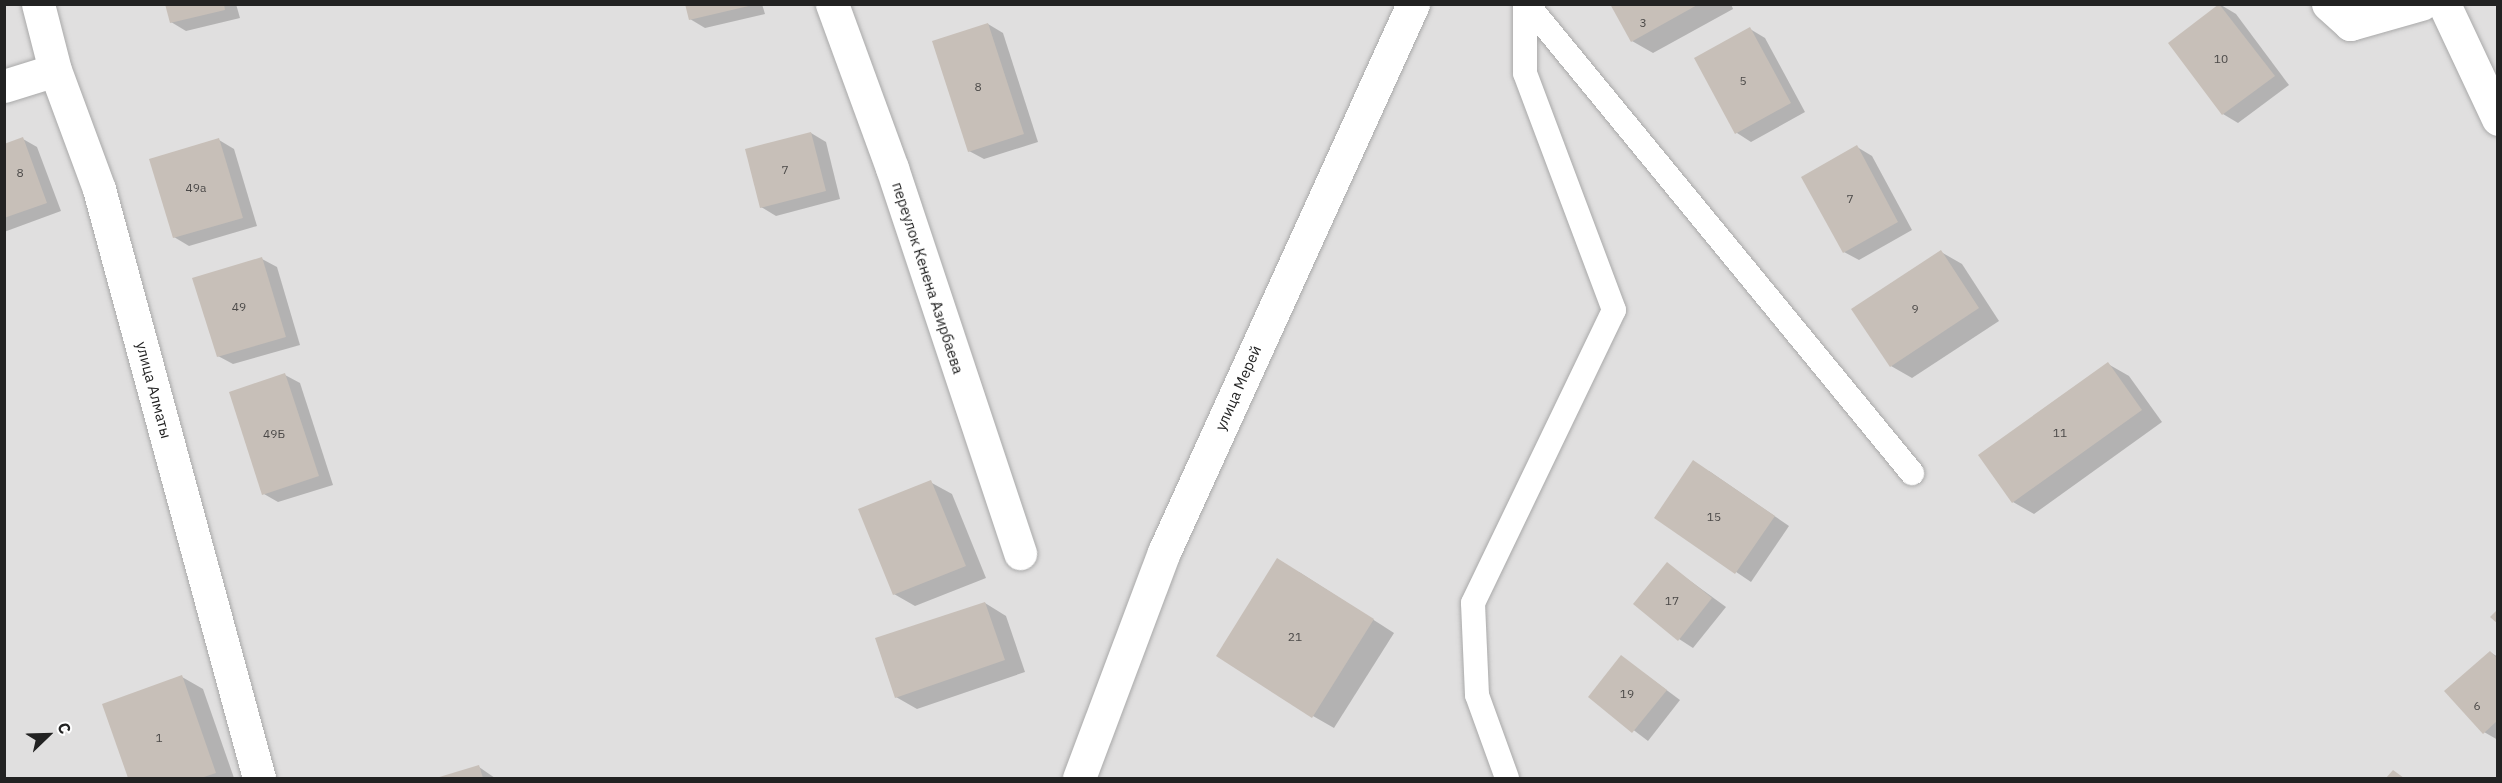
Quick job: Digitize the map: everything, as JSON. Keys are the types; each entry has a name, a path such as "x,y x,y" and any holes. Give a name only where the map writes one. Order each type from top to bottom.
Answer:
{"street":[{"name":"улица Алматы","path":"38,4 55,70 99,189 259,778"},
{"name":"переулок Кенена Азирбаева","path":"832,4 892,168 1020,553"},
{"name":"улица Мерей","path":"1079,778 1164,552 1413,4"},
{"path":"2328,4 2350,24 2421,4"},
{"path":"2444,4 2498,119"},
{"path":"4,86 55,70"}],"lane":[{"path":"1526,4 1912,473"},
{"path":"1507,778 1477,695 1473,603 1614,310 1525,73 1526,4"}],"shaded area":[{"path":"5,5 2497,5 2497,778 5,778"}],"building":[{"path":"165,4 224,4 225,10 170,23"},
{"path":"685,4 753,4 753,5 689,20"},
{"path":"1610,4 1699,4 1631,42"},
{"path":"2219,4 2275,76 2222,115 2168,43"},
{"path":"988,23 1024,134 968,152 932,41"},
{"path":"1750,27 1791,103 1735,134 1694,58"},
{"path":"811,132 826,191 760,208 745,149"},
{"path":"23,137 47,203 4,218 4,144"},
{"path":"219,138 243,218 173,238 149,159"},
{"path":"1857,145 1898,222 1843,253 1801,177"},
{"path":"1941,250 1979,308 1890,367 1851,309"},
{"path":"262,257 286,337 217,357 192,278"},
{"path":"2108,362 2142,410 2012,503 1978,455"},
{"path":"285,373 319,476 262,495 229,392"},
{"path":"1693,460 1775,516 1735,574 1654,518"},
{"path":"931,480 966,566 893,595 858,509"},
{"path":"1277,558 1374,619 1312,718 1216,656"},
{"path":"1667,562 1712,598 1678,641 1633,604"},
{"path":"985,602 1005,660 895,698 875,638"},
{"path":"2498,609 2498,624 2490,617"},
{"path":"2490,651 2498,659 2498,720 2483,734 2444,691"},
{"path":"1621,655 1667,690 1632,733 1588,697"},
{"path":"182,675 216,773 201,778 128,778 102,704"},
{"path":"479,765 483,778 436,778"},
{"path":"2393,770 2404,778 2386,778"}]}
